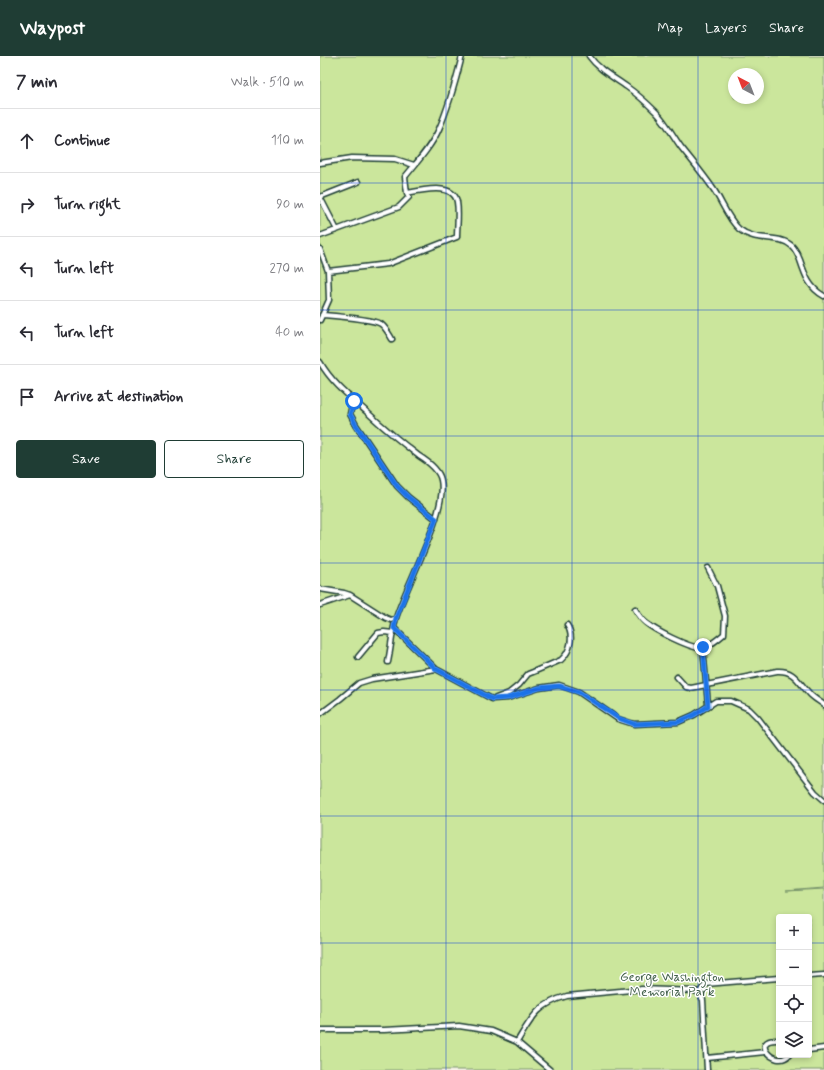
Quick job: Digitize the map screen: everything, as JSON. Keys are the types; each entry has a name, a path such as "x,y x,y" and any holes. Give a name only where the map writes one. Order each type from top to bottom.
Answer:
{"lane":[{"path":"320,236 399,207 409,198 405,177 423,155 439,130 458,74 462,56"},
{"path":"589,56 599,68 642,98 658,114 715,191 732,221 739,229 759,238 784,241 792,246 797,252 806,278 813,288 824,296"},
{"path":"320,163 352,158 395,159 414,165"},
{"path":"337,230 320,197 358,182"},
{"path":"328,271 388,264 457,237 458,202 454,195 447,190 431,188 407,193"},
{"path":"320,249 328,271 329,300 320,320"},
{"path":"322,315 373,321 381,324 388,331 392,339"},
{"path":"320,362 328,375 353,400 400,442 427,462 438,473 441,480 441,497 436,519 396,618 388,662"},
{"path":"353,400 350,414 397,486 408,497 436,519"},
{"path":"635,609 646,623 660,632 691,646 703,647 715,642 724,634 725,616 717,586 708,568"},
{"path":"320,589 350,595 386,618 391,620 396,618"},
{"path":"320,604 350,595"},
{"path":"492,699 519,686 528,674 561,660 565,656 570,643 571,631 567,625"},
{"path":"394,628 436,669 492,699 508,698 539,688 559,686 579,692 618,718 634,724 678,722 694,715 716,701 731,701 749,709 758,718 812,788 824,800"},
{"path":"358,657 378,633 393,633"},
{"path":"703,647 708,706"},
{"path":"320,714 359,683 372,679 436,669"},
{"path":"676,677 686,687 691,688 785,670 793,674 810,695 824,704"},
{"path":"812,976 824,975"},
{"path":"699,993 706,984 776,978"},
{"path":"517,1042 536,1013 549,1002 567,996 642,989 695,991 699,993 703,1000 707,1070"},
{"path":"320,1030 384,1030 459,1026 491,1031 517,1042 550,1070"},
{"path":"770,1062 764,1052 769,1042 776,1040"},
{"path":"812,1050 824,1048"},
{"path":"707,1058 764,1052"},
{"path":"777,1064 784,1062 787,1058"}],"green space":[{"name":"George Washington Memorial Park","path":"320,56 824,56 824,888 786,891 824,889 824,1070 320,1070"}],"route":[{"path":"354,401 353,400 350,414 397,486 422,509 436,519 396,618 394,628 436,669 492,699 508,698 539,688 559,686 579,692 618,718 634,724 678,722 694,715 708,706 703,647"}]}
